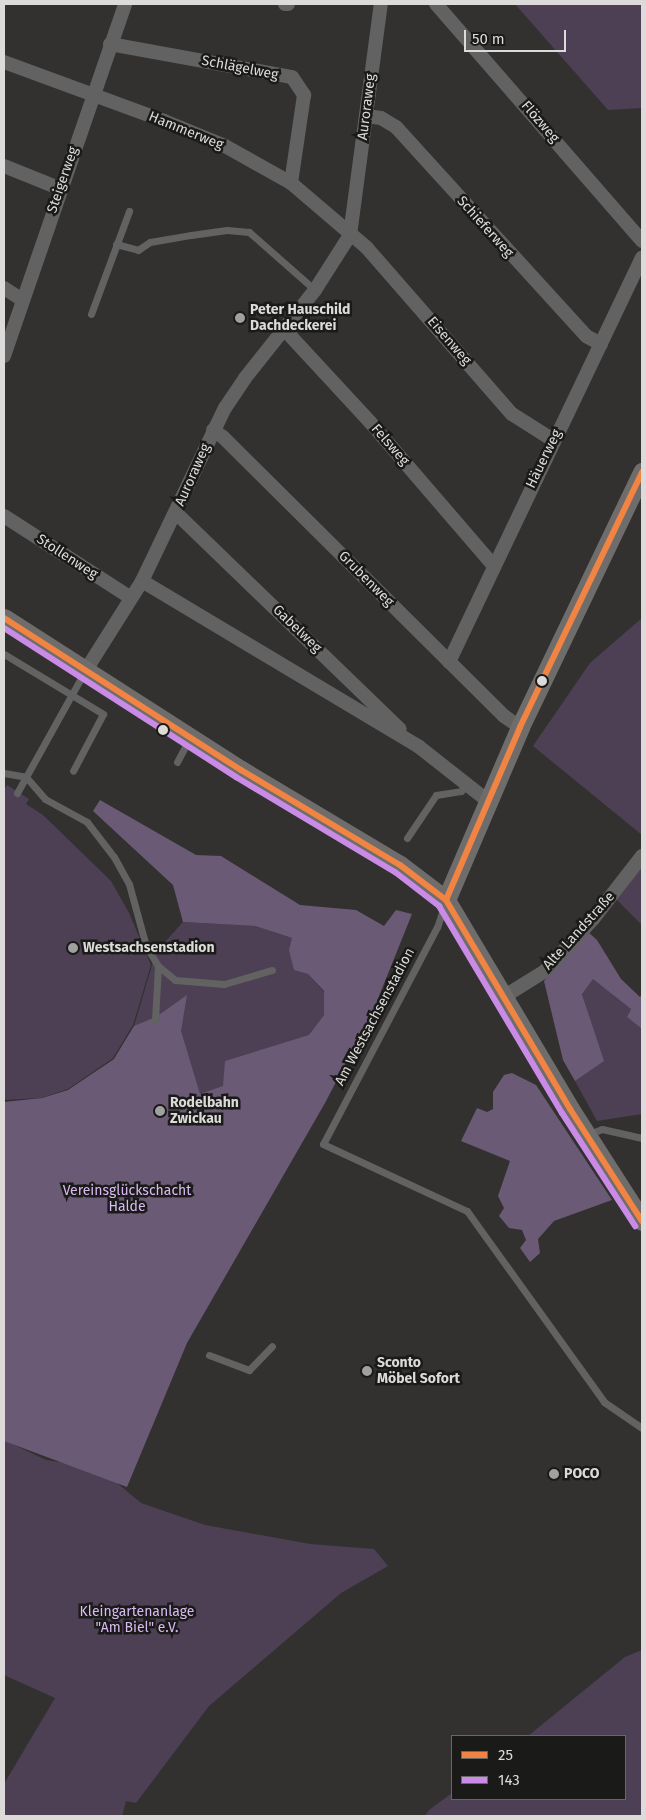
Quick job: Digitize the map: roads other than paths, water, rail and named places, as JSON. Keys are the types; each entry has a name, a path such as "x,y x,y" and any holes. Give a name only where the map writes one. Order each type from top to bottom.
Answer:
{"main road":[{"path":"446,900 520,726 642,472"},
{"path":"4,618 190,738 327,823 400,865 446,900 587,1135 641,1217"}],"street":[{"name":"Steigerweg","path":"4,356 21,299 61,189 124,4"},
{"name":"Auroraweg","path":"86,670 142,581 176,513 213,430 245,378 315,290 350,234 367,116 380,4"},
{"name":"Flözweg","path":"436,4 642,241"},
{"name":"Schlägelweg","path":"110,44 292,77 304,95 290,182"},
{"name":"Hammerweg","path":"4,62 225,146 290,182 350,234"},
{"name":"Schieferweg","path":"367,116 381,118 396,128 586,336 601,344"},
{"path":"4,166 61,189"},
{"name":"Eisenweg","path":"350,234 367,248 512,414 553,440"},
{"name":"Häuerweg","path":"449,662 493,565 642,258"},
{"path":"4,288 21,299"},
{"name":"Felsweg","path":"284,329 370,422 493,565"},
{"name":"Grubenweg","path":"213,430 223,437 504,716 520,726"},
{"name":"Gabelweg","path":"176,513 418,746 488,802"},
{"name":"Stollenweg","path":"4,516 131,598"},
{"name":"Gabelweg","path":"142,581 418,746"},
{"name":"Alte Landstraße","path":"505,996 545,971 593,919 642,856"}],"lane":[{"path":"90,314 129,211"},
{"path":"116,244 138,250 150,242 191,234 227,230 249,232 315,290"},
{"path":"4,654 104,714 73,771"},
{"path":"17,793 86,670"},
{"path":"177,762 190,738"},
{"path":"4,773 26,777 45,799 87,822 114,857 129,884 146,946 158,966 175,980 196,984 224,984 272,970"},
{"path":"407,838 436,794 462,791 466,786"},
{"name":"Am Westsachsenstadion","path":"446,900 437,927 323,1144 467,1211 604,1402 642,1428"},
{"path":"155,1020 158,966"},
{"path":"587,1135 602,1129 642,1138"},
{"path":"209,1355 249,1370 272,1346"}],"place":[{"name":"Peter Hauschild Dachdeckerei","path":"240,318"},
{"name":"Westsachsenstadion","path":"73,948"},
{"name":"Rodelbahn Zwickau","path":"160,1111"},
{"name":"Sconto Möbel Sofort","path":"367,1371"},
{"name":"POCO","path":"554,1474"}],"park label":[{"name":"Vereinsglückschacht Halde","path":"127,1200"},
{"name":"Kleingartenanlage \"Am Biel\" e.V.","path":"137,1620"}]}
